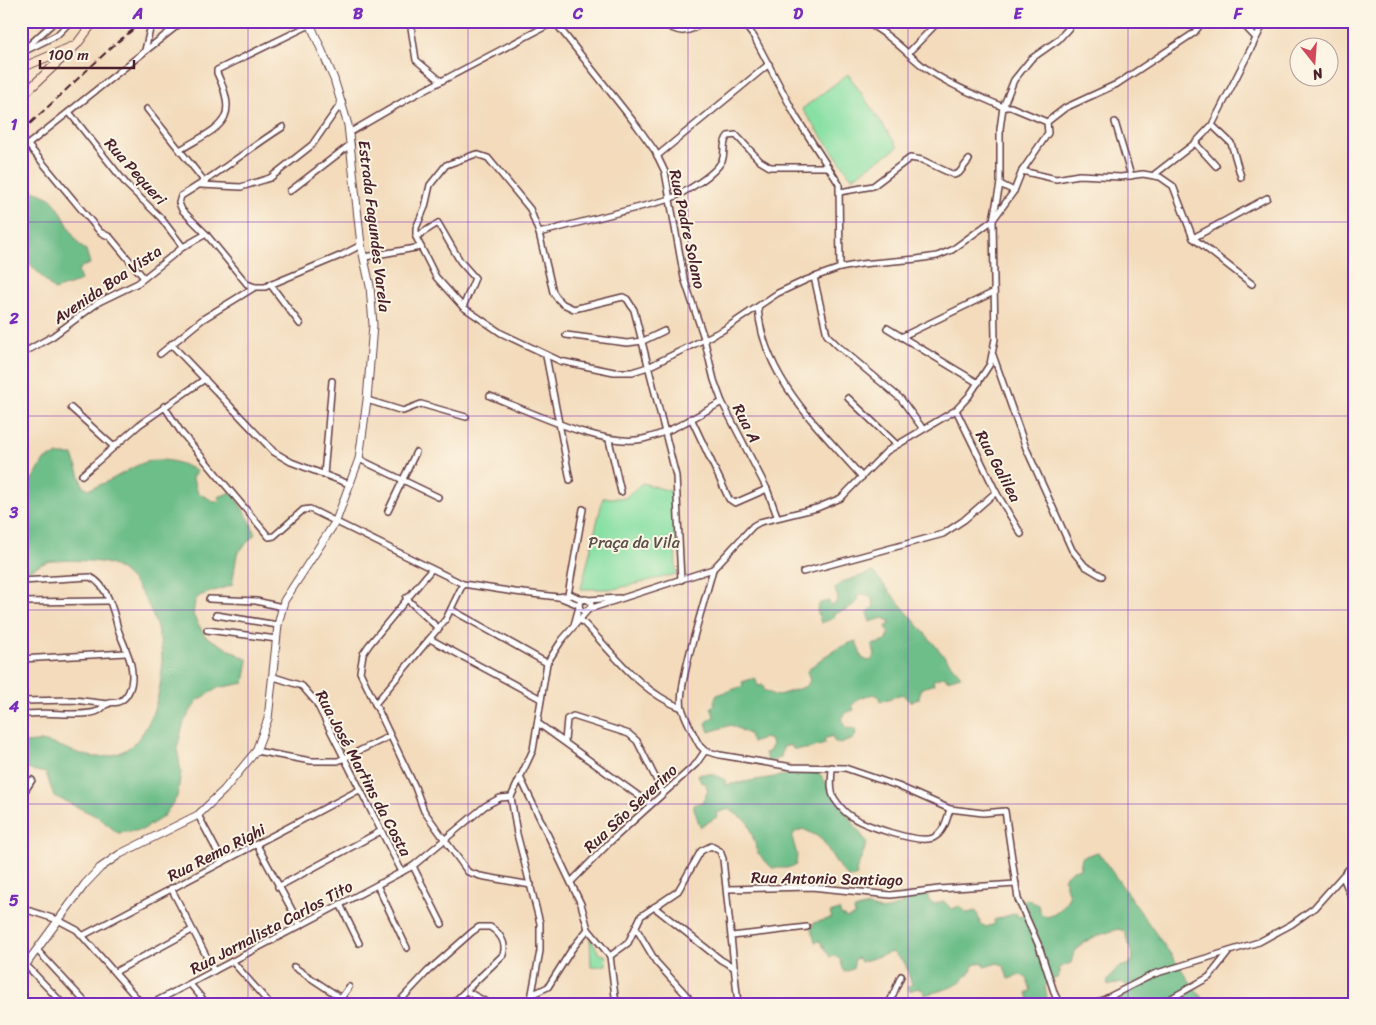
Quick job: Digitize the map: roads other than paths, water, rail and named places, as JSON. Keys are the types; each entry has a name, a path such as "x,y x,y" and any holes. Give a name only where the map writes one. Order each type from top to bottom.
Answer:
{"main road":[{"path":"21,97 77,44 94,21"},
{"path":"21,68 77,44"}],"street":[{"path":"21,52 52,24 51,21"},
{"path":"21,52 57,36 71,21"},
{"path":"145,50 152,21"},
{"path":"21,150 183,21"},
{"path":"410,21 416,60 441,81"},
{"path":"659,21 672,30 682,33 708,21"},
{"path":"742,21 754,36 796,117 839,184 840,268"},
{"path":"863,21 877,28 909,52 924,67 948,82 1003,107 1012,107 1047,122"},
{"path":"909,52 939,21"},
{"path":"1075,21 1058,40 1031,59 1014,80 1003,107 1000,129 1000,184 993,220 993,354 1026,448 1072,550 1085,566 1102,576"},
{"path":"1047,122 1065,108 1117,84 1194,32 1203,21"},
{"path":"1240,21 1256,38"},
{"path":"1022,172 1056,179 1079,175 1131,176 1155,174 1195,143 1212,126 1265,21"},
{"path":"349,133 441,81 554,22"},
{"name":"Rua Padre Solano","path":"554,22 637,126 658,156 665,172 671,198 684,278 704,338"},
{"path":"180,150 221,124 228,111 226,92 216,73 217,70 309,23"},
{"name":"Estrada Fagundes Varela","path":"24,968 84,884 110,860 198,815 224,790 256,751 268,719 274,678 278,625 282,607 336,520 359,459 367,400 373,306 365,257 360,245 351,144 342,102 309,23"},
{"path":"658,156 769,64"},
{"path":"147,109 180,150 203,183 241,187 270,178 312,146 342,102"},
{"name":"Rua Pequeri","path":"69,112 127,185 161,218 183,247"},
{"path":"681,580 676,476 666,430 648,367 634,310 625,297 574,309 563,304 553,292 539,233 530,209 494,162 476,154 446,165 438,173 430,184 425,207 416,228 416,237 436,277 463,307 501,333 546,356 573,365 614,372 632,372 648,367 723,330 778,293 814,277 840,268 882,261 937,256 972,237 993,220 1014,191 1022,172 1048,133 1047,122"},
{"path":"1115,122 1131,176"},
{"path":"1212,126 1231,143 1241,177"},
{"path":"255,287 248,284 206,234 182,210 179,203 181,196 203,183 244,152 282,127"},
{"path":"539,233 671,198 714,170 723,158 724,140 728,136 736,135 760,161 770,167 828,167"},
{"path":"1195,143 1216,166"},
{"path":"28,144 100,232 110,237 144,278"},
{"path":"290,191 351,144"},
{"path":"840,192 873,186 888,177 901,163 910,158 917,158 954,175 970,160"},
{"path":"1155,174 1173,186 1193,238 1252,284"},
{"path":"1000,184 1014,191"},
{"path":"1193,238 1267,198"},
{"path":"416,237 438,223 460,261 475,278 463,307"},
{"name":"Avenida Boa Vista","path":"21,354 53,336 99,302 144,278 183,247 206,234"},
{"path":"160,354 203,319 255,287 270,284 342,255 360,245"},
{"path":"365,257 421,247"},
{"path":"814,277 827,335 901,399 923,429"},
{"path":"270,284 300,324"},
{"path":"901,337 994,292"},
{"path":"758,307 760,328 766,346 792,396 862,477"},
{"path":"887,328 978,384"},
{"path":"566,335 620,343 643,341 664,330"},
{"name":"Rua A","path":"704,338 722,402 767,489 776,516"},
{"path":"172,344 274,452 291,462 349,484"},
{"path":"164,406 181,432 269,537 274,536 307,509 336,520 463,584 558,597 579,606 583,611 713,569 754,526 776,516 817,508 832,502 848,492 896,444 956,410 978,384 993,354"},
{"path":"546,356 557,421 570,480"},
{"path":"82,475 113,446 164,406 206,379"},
{"path":"324,475 332,382"},
{"path":"490,396 582,432 609,440 626,442 644,439 666,430 722,402"},
{"path":"848,398 896,444"},
{"path":"367,400 403,411 420,404 466,417"},
{"path":"71,408 113,446"},
{"name":"Rua Galilea","path":"956,410 996,492 1021,534"},
{"path":"691,418 729,499 735,503 740,502 767,489"},
{"path":"609,440 621,492"},
{"path":"388,511 401,480 416,452"},
{"path":"359,459 438,497"},
{"path":"803,572 943,534 964,520 996,492"},
{"path":"568,595 584,509"},
{"path":"713,569 687,663 682,708 697,742 705,751 792,767 832,767 871,776 950,809 983,813 1006,811 1010,852 1019,904 1039,946 1054,995 1060,1004"},
{"path":"432,570 406,598 368,645 360,663 363,682 415,786 424,811 444,841 470,874 531,885"},
{"path":"21,581 90,577 97,580 102,586 114,614 132,676 129,691 121,701 108,704 74,700 21,701"},
{"path":"375,704 452,610 463,584"},
{"path":"530,1004 541,931 517,834 511,797 533,750 539,724 547,663 574,625 588,610 590,603 568,595 558,597"},
{"path":"406,598 438,629"},
{"path":"574,625 579,606 585,600 619,598"},
{"path":"209,599 256,601 282,607"},
{"path":"21,602 108,601"},
{"path":"452,610 547,663"},
{"path":"216,615 278,625"},
{"path":"580,619 640,683 656,696 682,708"},
{"path":"207,630 277,639"},
{"path":"430,639 541,699"},
{"path":"21,659 126,653"},
{"name":"Rua José Martins da Costa","path":"274,678 296,683 309,692 402,872"},
{"path":"21,716 38,712 94,713 108,704"},
{"path":"565,741 567,719 573,716 629,734 642,748 663,793"},
{"path":"539,724 650,804"},
{"path":"256,751 311,761 331,762 344,759 390,736"},
{"name":"Rua São Severino","path":"571,882 650,804 696,764 705,751"},
{"path":"832,767 832,794 840,806 856,820 881,829 917,838 932,838 941,831 950,809"},
{"path":"520,777 582,904 588,929 610,956 616,1004"},
{"path":"21,797 32,780"},
{"name":"Rua Remo Righi","path":"84,936 171,888 257,845 359,790"},
{"name":"Rua Jornalista Carlos Tito","path":"151,1004 413,866 493,801 511,797"},
{"path":"198,815 223,862"},
{"path":"278,887 380,831"},
{"path":"257,845 300,925"},
{"path":"610,956 628,943 641,916 670,899 678,891 701,851 705,847 711,846 720,851 728,889 738,1004"},
{"path":"1095,1004 1154,974 1259,942 1292,924 1314,908 1343,878 1355,862"},
{"path":"413,866 442,924"},
{"path":"1343,878 1355,906"},
{"name":"Rua Antonio Santiago","path":"728,889 811,887 891,895 940,889 1016,884"},
{"path":"376,885 408,948"},
{"path":"171,888 214,971"},
{"path":"340,904 359,943"},
{"path":"654,907 721,960 735,968"},
{"path":"21,908 58,920 84,936 142,1004"},
{"path":"397,1004 428,971 472,932 480,927 490,927 500,935 504,944 504,955 452,1004"},
{"path":"732,936 807,927"},
{"path":"636,928 656,962 688,996 691,1004"},
{"path":"532,994 548,987 572,949 588,929"},
{"path":"115,972 192,930"},
{"path":"38,950 87,1004"},
{"path":"1161,1004 1209,977 1228,952"},
{"path":"232,961 270,1004"},
{"path":"294,967 341,998"},
{"path":"24,968 63,1004"},
{"path":"890,1003 901,976"},
{"path":"190,984 207,1004"},
{"path":"336,1004 349,988"},
{"path":"466,991 488,1003"}],"railway":[{"path":"21,132 115,44 144,21"}],"park label":[{"name":"Praça da Vila","path":"634,542"}]}
